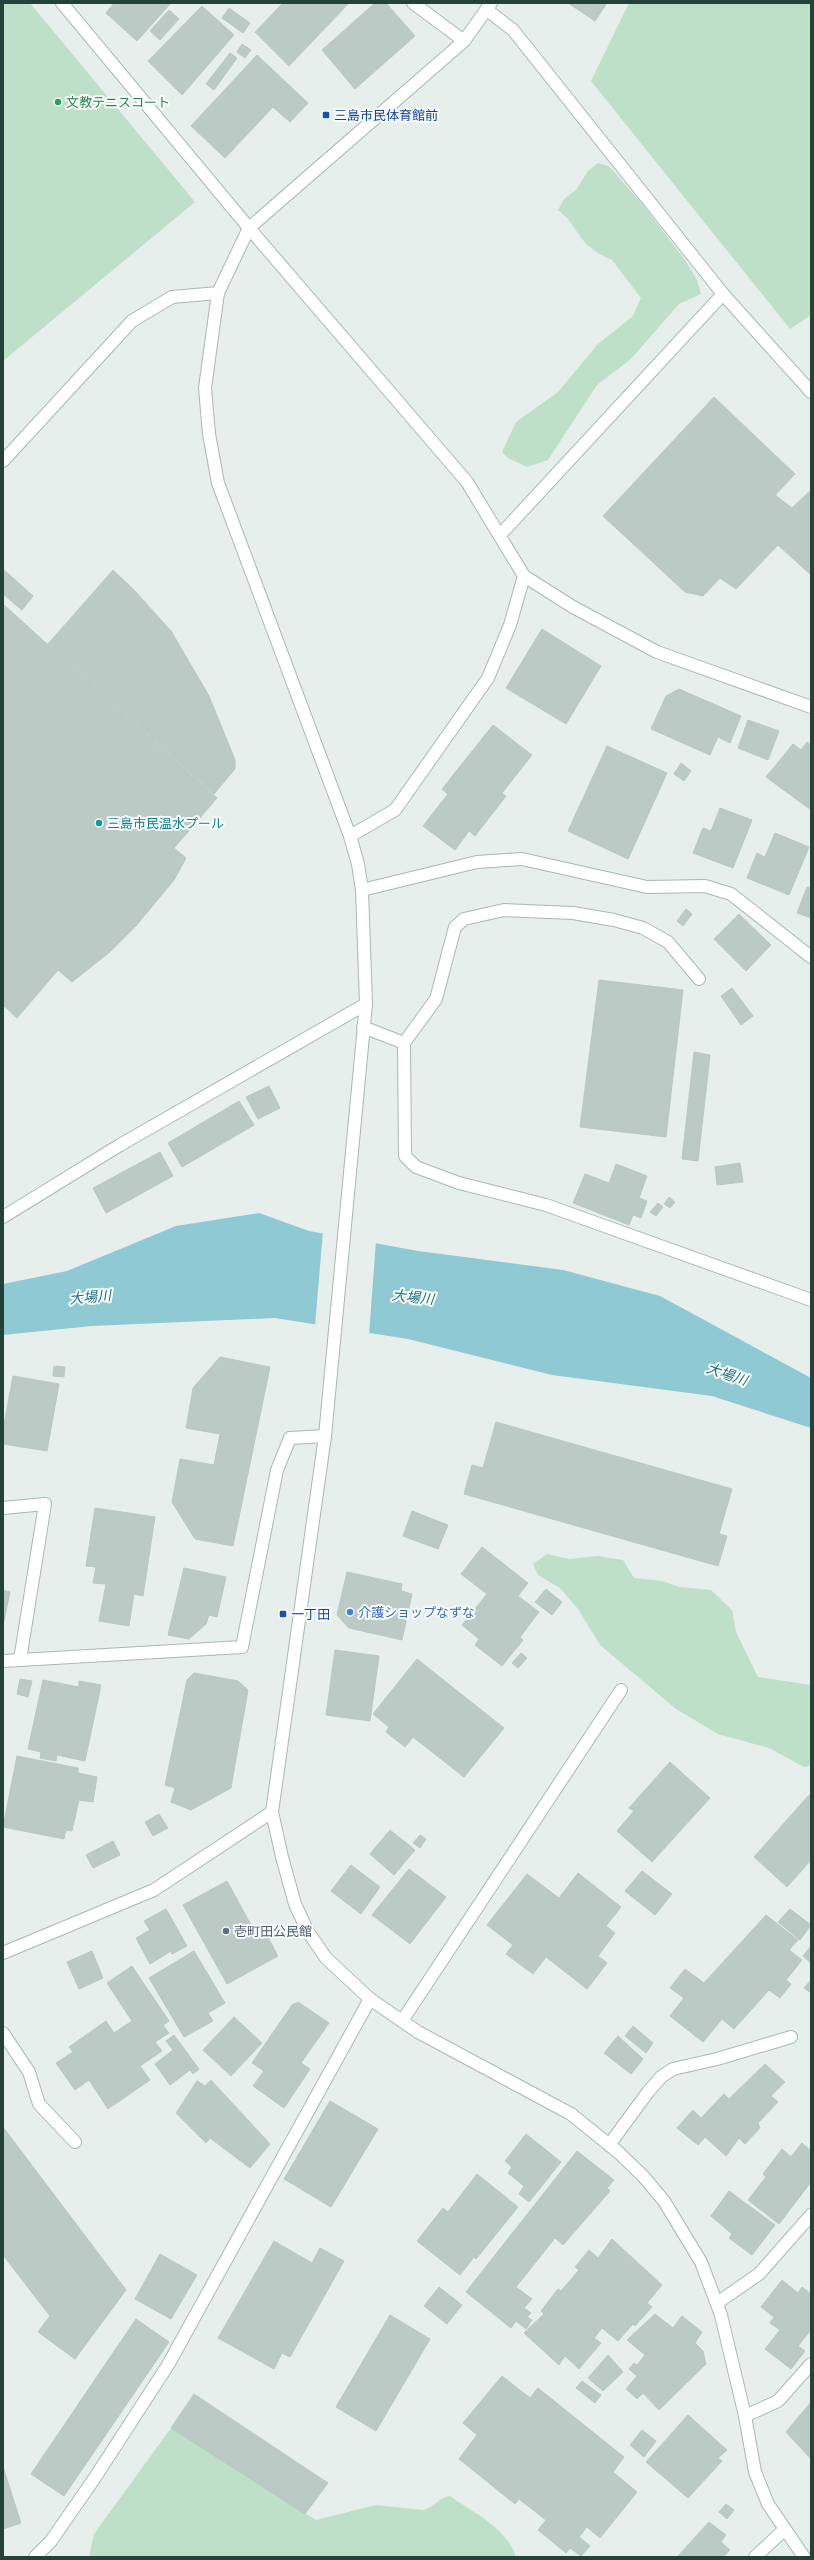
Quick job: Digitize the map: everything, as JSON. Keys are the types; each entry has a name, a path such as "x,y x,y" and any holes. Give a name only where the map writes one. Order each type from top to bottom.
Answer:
{"street":[{"path":"62,3 249,228 467,482 524,576 573,607 656,652 811,707"},
{"path":"413,3 464,41"},
{"path":"804,2557 768,2504 755,2472 745,2416 717,2303 701,2262 664,2201 643,2176 609,2145 571,2114 418,2032 370,1999 326,1958 308,1932 295,1904 272,1812 326,1436 366,1004 362,890 358,864 350,836 218,483 209,434 205,388 218,293 249,228 464,41 489,6 513,30 724,294 811,392"},
{"path":"3,461 132,321 172,297 218,293"},
{"path":"500,536 724,294"},
{"path":"350,836 395,810 488,678 510,625 524,576"},
{"path":"362,890 477,862 522,859 647,887 705,886 731,894 811,957"},
{"path":"699,978 668,942 643,928 614,920 573,913 504,910 464,919 455,927 436,998 404,1043 405,1156 416,1167 459,1183 546,1205 811,1300"},
{"path":"3,1217 120,1145 366,1004"},
{"path":"363,1027 404,1043"},
{"path":"3,1661 242,1647 277,1470 290,1438 326,1436"},
{"path":"3,1508 46,1504 20,1660"},
{"path":"402,2021 621,1690"},
{"path":"3,1953 154,1890 272,1812"},
{"path":"34,2557 51,2541 86,2491 168,2365 370,1999"},
{"path":"3,2033 29,2072 39,2104 75,2142"},
{"path":"609,2145 653,2087 673,2069 717,2059 791,2037"},
{"path":"717,2303 759,2274 811,2215"},
{"path":"745,2416 778,2401 811,2364"},
{"path":"755,2557 785,2529"}],"green space":[{"name":"文教テニスコート","path":"3,3 30,3 195,202 3,361"},
{"path":"629,3 811,3 811,315 790,329 591,81"},
{"path":"598,163 609,166 642,204 685,260 697,280 701,294 679,304 631,359 597,385 548,460 527,467 508,458 502,452 516,422 558,392 597,345 633,316 641,298 612,260 599,254 586,244 567,218 558,210 564,199 576,190 588,171"},
{"path":"547,1554 569,1559 598,1556 623,1560 634,1578 663,1581 679,1587 711,1590 732,1610 736,1632 758,1677 811,1685 811,1766 804,1767 769,1748 718,1734 676,1709 600,1645 578,1609 560,1588 538,1575 533,1564"},
{"path":"171,2428 316,2520 376,2505 423,2510 443,2498 450,2496 497,2529 512,2547 516,2557 89,2557 94,2534"}],"water":[{"name":"大場川","path":"259,1213 309,1231 418,1251 563,1270 660,1296 811,1378 811,1428 712,1396 552,1375 408,1339 275,1318 92,1326 3,1335 3,1284 67,1271 176,1226"}],"pier":[{"path":"323,1231 376,1241 369,1335 315,1326"}],"building":[{"path":"114,3 171,3 137,41 106,13"},
{"path":"283,3 349,3 289,66 255,32"},
{"path":"375,3 386,3 415,36 355,89 322,50"},
{"path":"568,3 607,3 595,21"},
{"path":"202,6 234,35 182,95 148,61"},
{"path":"229,8 250,23 243,33 222,18"},
{"path":"169,10 179,19 160,40 150,31"},
{"path":"242,44 251,50 245,58 237,52"},
{"path":"230,53 237,58 214,90 206,84"},
{"path":"257,55 308,103 290,122 273,107 225,158 191,126"},
{"path":"714,397 795,474 685,592 603,516"},
{"path":"811,490 811,575 778,545 736,589 720,578 703,596 685,592 775,495 792,508"},
{"path":"3,569 33,596 22,610 3,594"},
{"path":"113,570 134,590 171,631 209,696 235,760 235,769 214,794 48,644"},
{"name":"三島市民温水プール","path":"3,604 217,798 174,848 186,858 174,880 135,927 111,951 72,982 58,970 17,1018 3,1005"},
{"path":"542,629 601,666 566,724 506,688"},
{"path":"679,689 741,716 730,743 718,737 710,755 651,729 666,696"},
{"path":"748,720 779,731 768,760 738,748"},
{"path":"493,725 532,755 502,793 506,796 475,836 469,831 455,850 423,826 448,794 442,789"},
{"path":"807,742 811,745 811,810 766,777 793,744 801,750"},
{"path":"607,746 667,773 628,859 568,831"},
{"path":"681,763 691,771 684,781 674,774"},
{"path":"720,808 752,820 733,868 693,853 703,828 711,831"},
{"path":"775,833 809,847 789,895 747,878 757,853 765,857"},
{"path":"807,887 811,888 811,918 797,913"},
{"path":"686,909 692,914 683,926 677,921"},
{"path":"739,914 771,945 746,971 714,939"},
{"path":"599,980 683,990 666,1137 580,1127"},
{"path":"732,988 753,1016 741,1025 721,996"},
{"path":"694,1052 710,1055 698,1161 682,1159"},
{"path":"269,1086 280,1108 258,1119 246,1097"},
{"path":"239,1101 254,1125 182,1167 168,1143"},
{"path":"160,1152 173,1176 106,1213 93,1188"},
{"path":"740,1163 743,1182 717,1185 715,1167"},
{"path":"616,1164 647,1176 639,1198 647,1201 641,1218 633,1215 629,1225 573,1203 585,1174 609,1183"},
{"path":"669,1197 675,1202 670,1208 664,1204"},
{"path":"658,1203 663,1207 656,1216 650,1212"},
{"path":"220,1357 270,1367 233,1546 195,1539 172,1502 180,1459 214,1465 220,1434 186,1428 193,1388"},
{"path":"54,1366 65,1367 64,1377 53,1376"},
{"path":"13,1376 59,1384 47,1451 3,1444 3,1430"},
{"path":"496,1422 732,1489 719,1534 727,1536 718,1566 464,1494 472,1465 483,1468"},
{"path":"95,1508 155,1517 143,1596 134,1594 129,1626 99,1621 106,1584 93,1583 96,1567 86,1566"},
{"path":"412,1511 448,1525 438,1549 403,1536"},
{"path":"482,1547 528,1583 518,1596 539,1612 520,1637 523,1640 502,1666 475,1645 479,1639 462,1625 487,1594 461,1574"},
{"path":"184,1568 226,1577 217,1617 209,1615 206,1624 189,1639 168,1635"},
{"path":"347,1572 402,1584 401,1591 412,1594 402,1640 349,1628 337,1615"},
{"path":"546,1589 562,1602 552,1615 535,1602"},
{"path":"3,1590 10,1592 3,1626"},
{"path":"335,1650 379,1656 370,1721 326,1715"},
{"path":"521,1653 527,1658 518,1668 512,1663"},
{"path":"417,1659 504,1728 464,1777 413,1737 405,1747 386,1732 389,1727 373,1714"},
{"path":"194,1673 238,1681 248,1690 231,1788 191,1810 171,1802 175,1788 165,1785 187,1680"},
{"path":"20,1679 32,1681 28,1697 17,1694"},
{"path":"43,1680 79,1687 79,1681 101,1685 85,1761 57,1755 56,1761 40,1758 41,1752 28,1749"},
{"path":"17,1756 78,1768 78,1773 97,1777 93,1802 79,1800 72,1831 66,1830 64,1839 3,1827"},
{"path":"670,1762 710,1798 652,1862 617,1831 634,1811 629,1808"},
{"path":"809,1795 811,1797 811,1860 787,1887 754,1857"},
{"path":"159,1814 168,1828 153,1836 145,1822"},
{"path":"390,1830 415,1850 394,1875 370,1854"},
{"path":"420,1835 426,1839 420,1848 413,1843"},
{"path":"113,1841 120,1855 93,1868 86,1855"},
{"path":"351,1865 380,1887 361,1914 331,1891"},
{"path":"409,1869 446,1897 410,1944 372,1915"},
{"path":"642,1871 672,1894 655,1915 625,1891"},
{"path":"578,1873 621,1907 606,1926 615,1933 598,1956 607,1963 587,1989 546,1957 533,1974 506,1954 513,1945 487,1925 527,1874 559,1898"},
{"path":"227,1881 257,1936 265,1932 278,1956 227,1984 183,1905"},
{"path":"166,1909 187,1946 172,1954 171,1951 150,1964 136,1938 150,1930 144,1921"},
{"path":"790,1909 811,1925 800,1940 778,1922"},
{"path":"766,1915 798,1940 789,1950 802,1960 786,1980 791,1984 780,1998 769,1990 734,2029 722,2019 703,2042 670,2016 684,1998 670,1988 685,1969 704,1983"},
{"path":"811,1946 811,1963 803,1956"},
{"path":"92,1951 103,1978 79,1989 67,1962"},
{"path":"194,1951 225,2003 208,2013 213,2021 184,2037 149,1978"},
{"path":"132,1966 169,2021 163,2025 169,2033 155,2042 162,2051 140,2066 150,2080 108,2109 89,2080 75,2090 56,2063 73,2052 69,2047 106,2021 114,2033 132,2021 107,1983"},
{"path":"811,1980 811,1993 804,1988"},
{"path":"298,2002 329,2023 301,2063 310,2069 284,2108 253,2086 264,2071 252,2063 292,2005"},
{"path":"234,2017 262,2043 231,2076 203,2050"},
{"path":"633,2026 653,2043 646,2053 625,2036"},
{"path":"174,2035 199,2069 193,2074 190,2070 170,2085 155,2064 173,2050 166,2041"},
{"path":"618,2036 643,2059 631,2074 604,2053"},
{"path":"765,2064 785,2082 771,2096 778,2102 758,2123 760,2128 745,2144 739,2138 726,2156 705,2137 698,2145 677,2128 693,2110 701,2118 724,2094 729,2099"},
{"path":"211,2080 270,2144 250,2168 210,2138 206,2143 176,2113 197,2081 205,2086"},
{"path":"330,2101 378,2129 331,2207 284,2179"},
{"path":"3,2127 126,2290 75,2359 38,2332 50,2316 3,2255"},
{"path":"526,2134 561,2162 529,2202 519,2194 524,2186 508,2173 512,2167 505,2161"},
{"path":"802,2143 811,2151 811,2182 779,2224 748,2200 766,2177 763,2174 782,2149 791,2157"},
{"path":"577,2151 614,2180 607,2188 610,2191 563,2245 555,2238 516,2287 532,2299 524,2308 531,2313 527,2317 532,2320 526,2329 516,2321 511,2328 466,2292"},
{"path":"477,2174 518,2207 476,2259 474,2257 460,2275 417,2241 443,2208 448,2212"},
{"path":"729,2191 775,2225 752,2255 729,2238 732,2234 711,2216"},
{"path":"612,2239 662,2285 647,2303 652,2307 635,2326 633,2324 618,2341 602,2328 594,2338 601,2343 579,2369 565,2356 559,2365 524,2333 544,2314 541,2311 558,2289 561,2291 579,2270 575,2267 589,2250 598,2258"},
{"path":"274,2241 312,2263 320,2248 344,2261 290,2357 282,2353 274,2369 218,2338"},
{"path":"160,2254 197,2275 171,2319 135,2299"},
{"path":"782,2280 798,2293 802,2287 811,2294 811,2330 798,2346 805,2351 791,2369 765,2349 780,2330 770,2323 774,2317 761,2307"},
{"path":"439,2287 462,2305 447,2324 424,2306"},
{"path":"655,2314 673,2328 682,2316 702,2332 695,2343 703,2351 706,2364 659,2410 643,2393 637,2399 626,2389 637,2376 629,2369 634,2363 637,2365 645,2355 627,2340"},
{"path":"390,2315 430,2339 376,2431 336,2407"},
{"path":"136,2319 169,2342 64,2496 31,2474"},
{"path":"608,2355 623,2372 603,2391 588,2378"},
{"path":"502,2376 530,2398 538,2388 624,2457 613,2472 637,2492 600,2538 587,2527 579,2537 590,2546 581,2556 570,2548 566,2553 538,2530 546,2520 519,2499 515,2504 459,2459 477,2435 463,2423"},
{"path":"582,2381 601,2395 595,2403 576,2388"},
{"path":"194,2394 328,2483 305,2514 171,2428"},
{"path":"811,2402 811,2459 786,2432"},
{"path":"688,2415 727,2450 718,2458 722,2461 688,2498 646,2462"},
{"path":"642,2430 656,2441 644,2457 630,2445"},
{"path":"3,2467 21,2523 3,2529"},
{"path":"726,2504 734,2510 727,2519 719,2512"},
{"path":"709,2522 726,2535 721,2542 730,2550 723,2557 677,2557"}],"place":[{"name":"文教テニスコート","path":"58,102"},
{"name":"三島市民体育館前","path":"326,115"},
{"name":"三島市民温水プール","path":"99,823"},
{"name":"介護ショップなずな","path":"350,1612"},
{"name":"一丁田","path":"283,1614"},
{"name":"壱町田公民館","path":"226,1931"}]}
